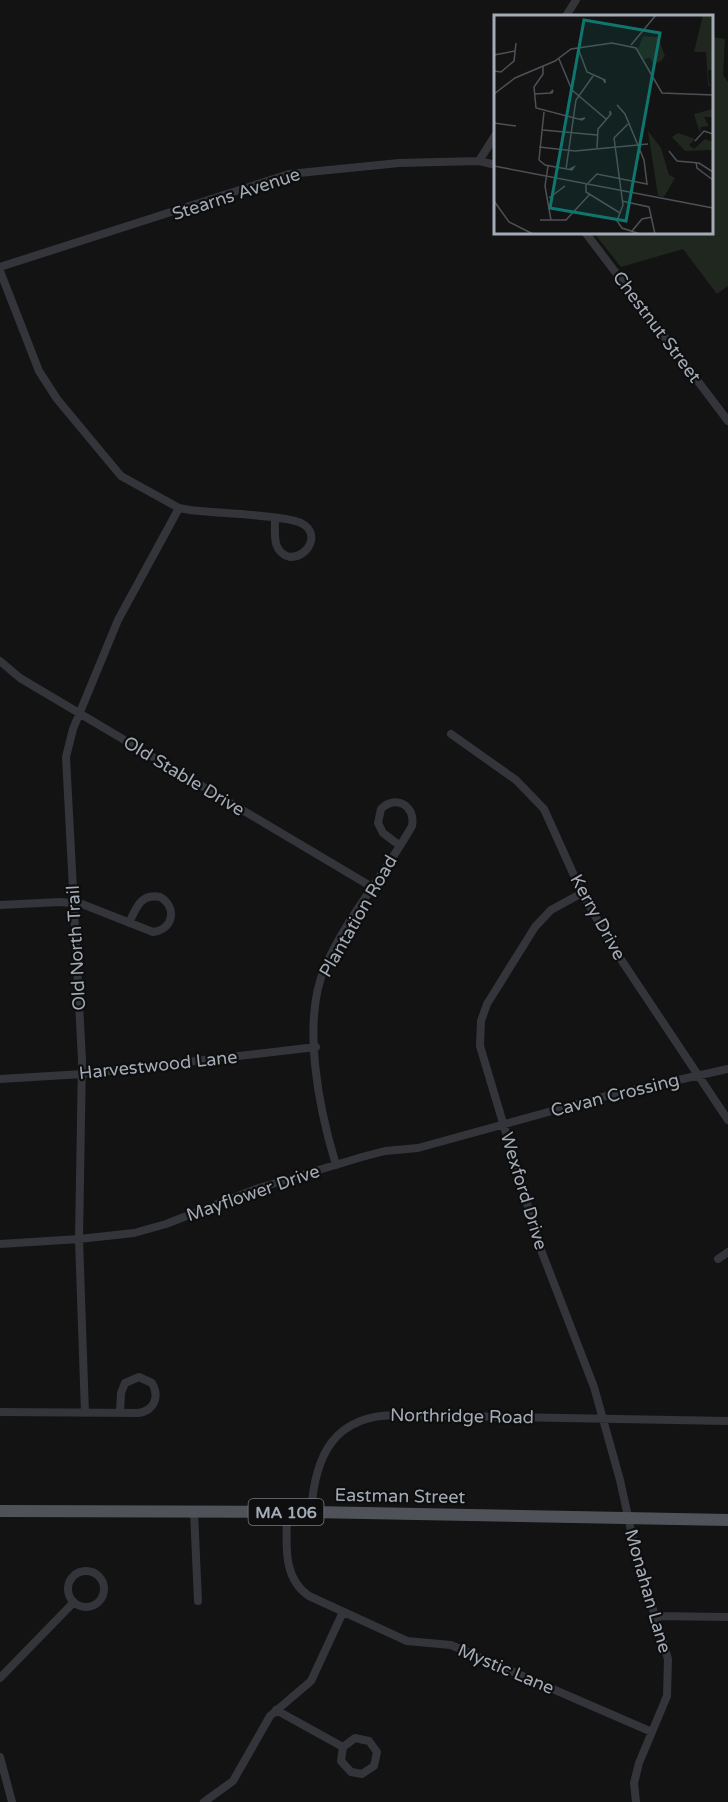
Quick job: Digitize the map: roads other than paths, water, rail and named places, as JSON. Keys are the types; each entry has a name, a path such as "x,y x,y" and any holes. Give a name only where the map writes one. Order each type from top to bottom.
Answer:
{"main road":[{"name":"Eastman Street","path":"0,1511 310,1512 728,1520"}],"street":[{"path":"567,15 576,0"},
{"path":"494,136 479,161 494,165"},
{"name":"Stearns Avenue","path":"0,269 289,174 399,163 479,161"},
{"name":"Chestnut Street","path":"587,234 728,421"},
{"path":"0,269 39,371 57,399 121,476 179,508 297,521 306,527 311,540 304,553 290,557 280,552 275,542 275,519"},
{"name":"Old North Trail","path":"85,1413 79,1239 82,1074 66,758 79,714 124,608 179,508"},
{"name":"Old Stable Drive","path":"0,661 20,678 372,888"},
{"name":"Kerry Drive","path":"451,734 503,769 536,800 550,819 582,893 616,952 728,1120"},
{"name":"Plantation Road","path":"336,1165 322,1117 314,1014 320,979 328,960 412,826 413,815 407,806 394,802 381,808 378,823 383,833 399,845"},
{"name":"Wexford Drive","path":"582,893 557,906 540,921 495,989 483,1014 481,1054 541,1250 580,1347 603,1419 628,1518"},
{"path":"0,905 73,902 97,908 129,923 149,932 160,931 170,921 170,907 160,897 147,897 139,904 129,923"},
{"name":"Harvestwood Lane","path":"0,1079 82,1074 316,1047"},
{"name":"Cavan Crossing","path":"504,1123 606,1096 728,1069"},
{"name":"Mayflower Drive","path":"0,1244 79,1239 150,1229 259,1188 385,1151 418,1148 504,1123"},
{"path":"718,1258 728,1252"},
{"path":"0,1412 85,1413 120,1413 142,1413 152,1407 156,1397 152,1383 139,1377 125,1383 121,1393 120,1413"},
{"name":"Northridge Road","path":"310,1512 314,1477 326,1450 343,1430 368,1417 397,1414 728,1421"},
{"path":"194,1512 198,1601"},
{"name":"Mystic Lane","path":"287,1512 288,1557 292,1578 309,1596 407,1641 437,1642 457,1647 652,1732"},
{"name":"Monahan Lane","path":"628,1518 668,1659 669,1684 639,1763 634,1783 636,1802"},
{"path":"85,1571 99,1576 104,1589 98,1603 88,1607 74,1602 68,1593 72,1578 85,1571"},
{"path":"0,1678 74,1602"},
{"path":"204,1802 228,1786 237,1775 266,1722 276,1710 311,1681 343,1612"},
{"path":"655,1616 728,1617"},
{"path":"276,1710 343,1747"},
{"path":"355,1738 369,1741 377,1752 374,1766 362,1774 348,1770 341,1761 343,1747 355,1738"},
{"path":"0,1757 12,1802"}]}
